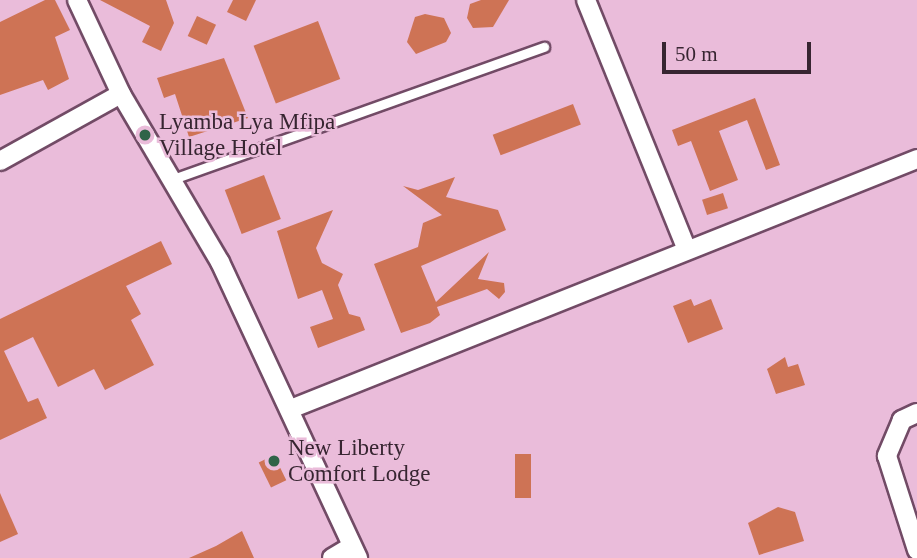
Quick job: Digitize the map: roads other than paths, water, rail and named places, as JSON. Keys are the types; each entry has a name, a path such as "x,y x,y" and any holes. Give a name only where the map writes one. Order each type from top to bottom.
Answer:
{"street":[{"path":"77,0 121,94 173,179 293,408 355,552 332,558"},
{"path":"586,0 686,248"},
{"path":"0,161 121,94"},
{"path":"293,408 686,248 917,159"},
{"path":"917,413 902,420 887,456 917,550"}],"lane":[{"path":"173,179 544,47"}],"place":[{"name":"Lyamba Lya Mfipa Village Hotel","path":"145,135"},
{"name":"New Liberty Comfort Lodge","path":"274,461"}]}
